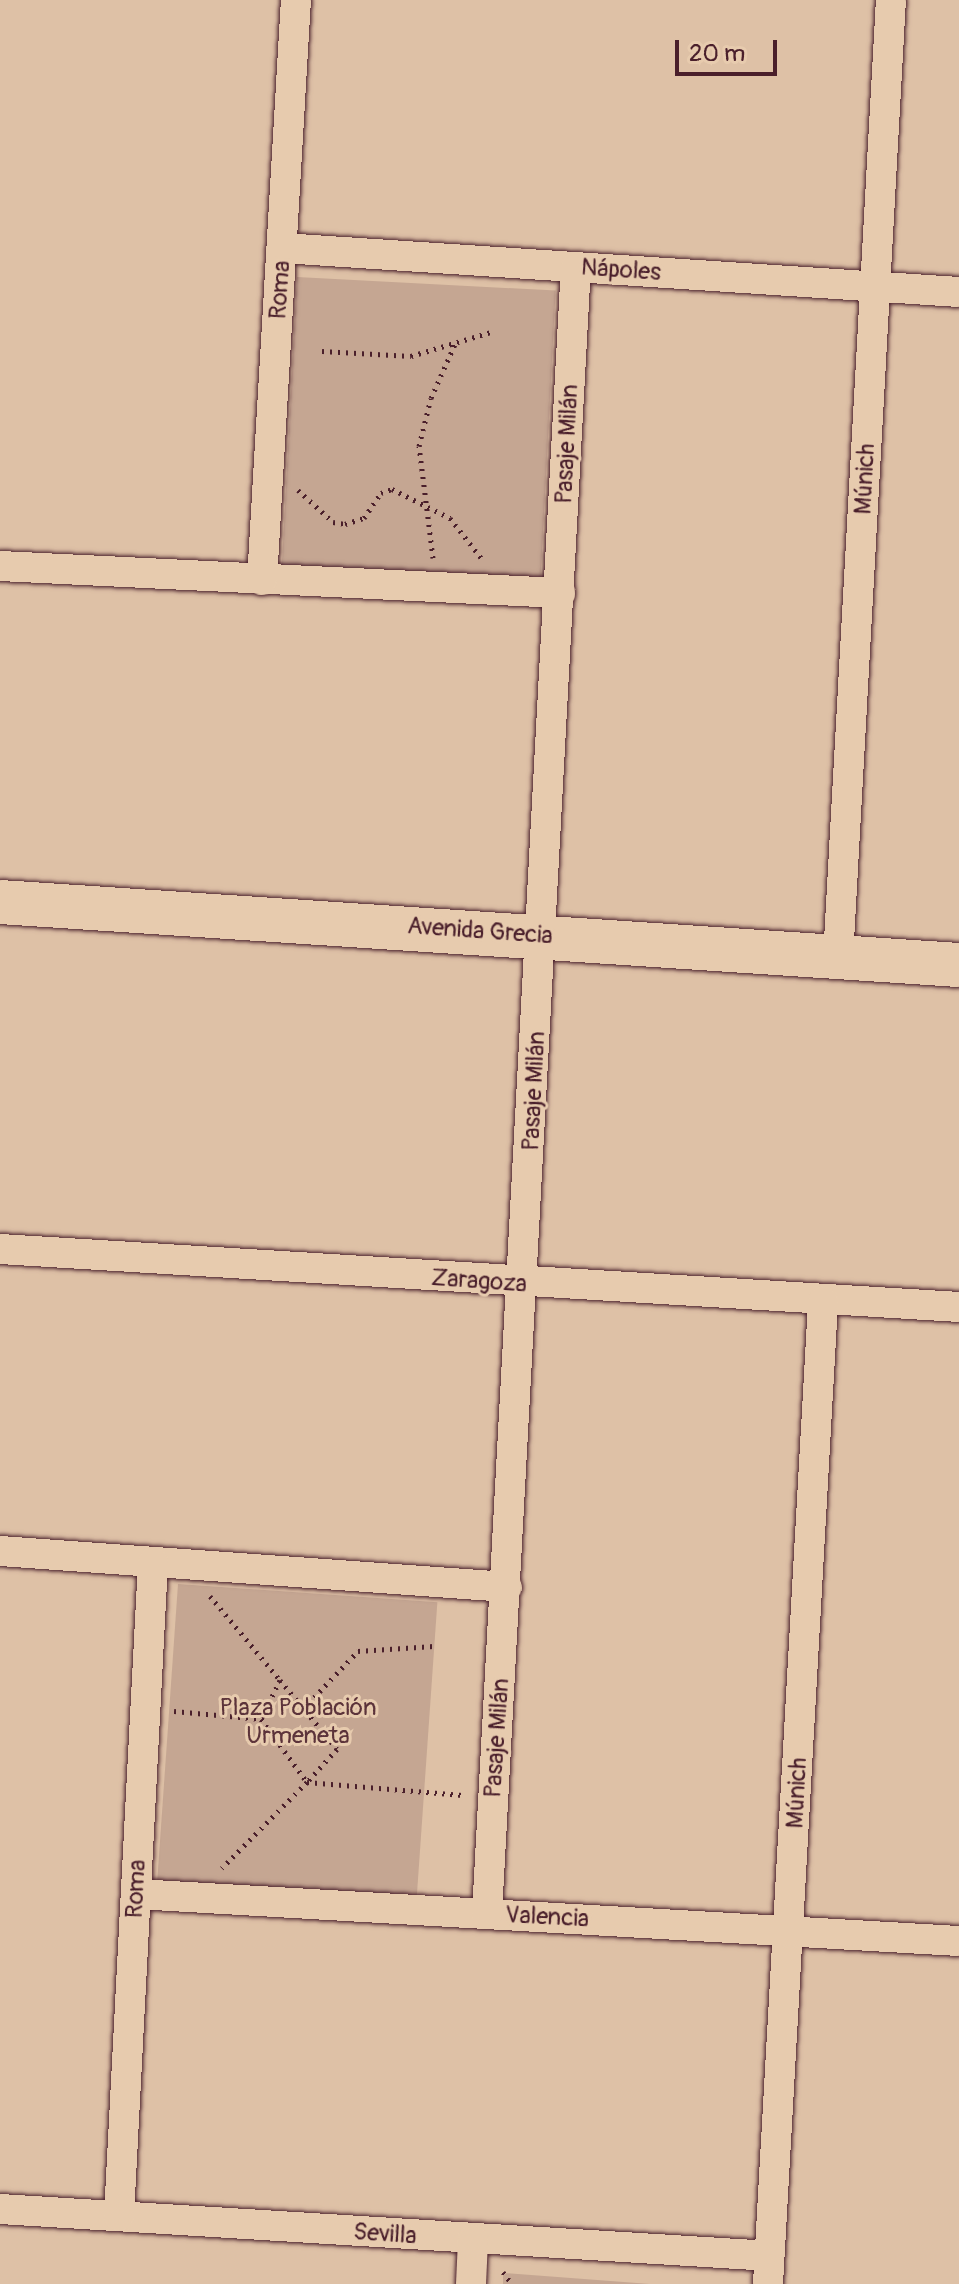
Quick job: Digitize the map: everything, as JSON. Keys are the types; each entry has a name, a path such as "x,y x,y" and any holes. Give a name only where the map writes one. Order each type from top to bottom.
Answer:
{"street":[{"name":"Roma","path":"262,580 296,0"},
{"name":"Múnich","path":"838,959 891,0"},
{"name":"Nápoles","path":"282,248 959,292"},
{"name":"Pasaje Milán","path":"487,1914 524,1284 576,267"},
{"path":"0,566 560,593"},
{"name":"Avenida Grecia","path":"0,902 542,934 838,959 959,965"},
{"name":"Zaragoza","path":"0,1249 524,1284 959,1307"},
{"name":"Múnich","path":"769,2270 823,1302"},
{"path":"0,1551 507,1587"},
{"name":"Roma","path":"119,2216 153,1562"},
{"name":"Valencia","path":"136,1894 959,1941"},
{"name":"Sevilla","path":"0,2209 473,2240 769,2270"},
{"path":"471,2284 473,2240"}],"path":[{"path":"322,351 411,356 491,332"},
{"path":"435,587 430,509 419,446 431,398 455,344"},
{"path":"268,477 310,497 333,522 345,524 364,518 385,489 450,518 473,541 494,590"},
{"path":"194,1897 337,1749 206,1591"},
{"path":"303,1709 358,1651 434,1646"},
{"path":"261,1719 280,1680"},
{"path":"145,1709 261,1719 307,1782 494,1797"}],"green space":[{"path":"297,277 556,291 541,578 282,565"},
{"name":"Plaza Población Urmeneta","path":"178,1584 437,1602 416,1903 157,1885"},
{"path":"503,2273 650,2284 503,2284"}]}
